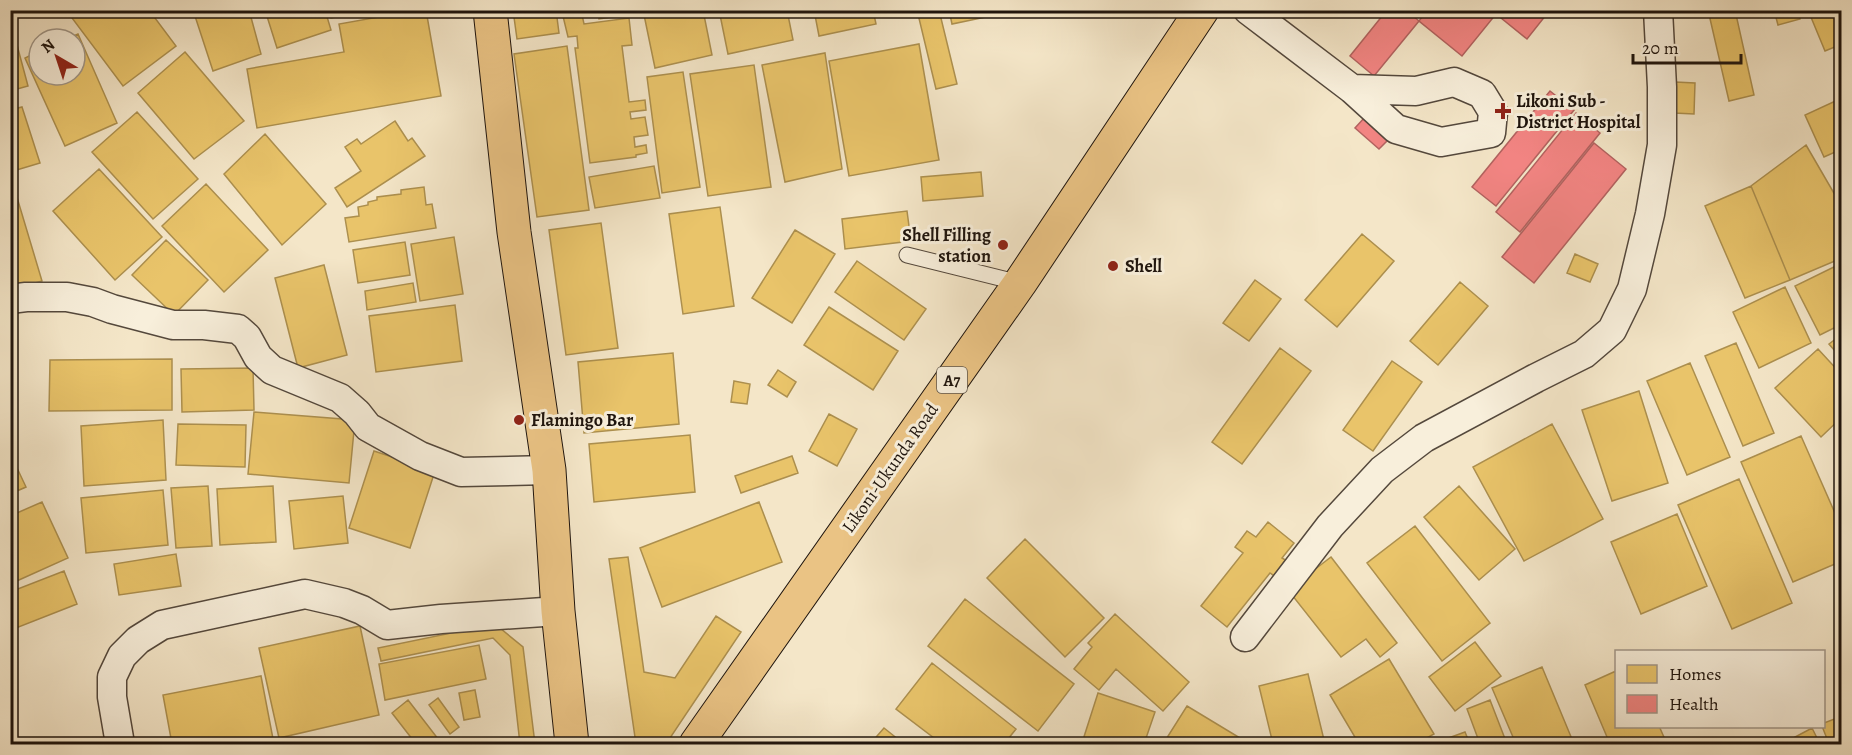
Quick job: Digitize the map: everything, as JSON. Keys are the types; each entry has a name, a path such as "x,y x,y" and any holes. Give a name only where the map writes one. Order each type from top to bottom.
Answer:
{"highway":[{"path":"490,10 514,232 549,470 558,611 572,744"},
{"name":"Likoni-Ukunda Road","path":"696,744 1020,283 1202,10"}],"street":[{"path":"1248,10 1352,89"},
{"path":"1245,637 1330,526 1382,470 1424,438 1584,354 1612,330 1632,289 1650,214 1662,144 1658,10"},
{"path":"10,299 68,297 173,325 204,325 238,329 247,337 258,357 272,370 340,398 368,427 420,456 461,472 549,470"},
{"path":"120,744 112,697 112,677 122,656 138,640 162,625 305,594 344,603 362,610 387,626 441,619 558,611"}],"lane":[{"path":"907,255 1020,283"}],"building: Homes":[{"path":"74,10 149,10 176,46 123,86 87,38 87,27 79,27 69,14"},
{"path":"193,10 249,10 261,54 213,71"},
{"path":"265,10 325,10 331,30 277,48"},
{"path":"329,10 376,10 331,18"},
{"path":"426,10 441,96 257,128 247,69 344,52 339,24"},
{"path":"513,10 556,10 559,33 517,39"},
{"path":"581,10 584,24 629,18 632,45 622,46 629,102 645,100 646,110 630,112 631,119 645,117 648,135 634,137 635,147 646,145 647,153 636,155 636,157 590,163 575,48 578,48 577,36 568,37 562,12"},
{"path":"598,10 626,10 626,15 599,19"},
{"path":"643,10 703,10 712,55 655,68"},
{"path":"719,10 787,10 793,40 728,54"},
{"path":"814,10 873,10 876,24 819,36"},
{"path":"917,10 939,10 957,84 936,89"},
{"path":"949,10 1010,10 1010,12 952,24"},
{"path":"1708,10 1735,10 1754,95 1729,101"},
{"path":"1743,10 1766,10 1744,16"},
{"path":"1774,10 1798,10 1800,19 1778,25"},
{"path":"1808,10 1842,10 1842,44 1825,51"},
{"path":"10,30 13,30 27,86 10,91"},
{"path":"919,44 939,160 849,176 829,61"},
{"path":"567,46 589,210 537,217 514,54"},
{"path":"185,52 244,121 194,159 138,93"},
{"path":"825,53 842,169 785,182 762,65"},
{"path":"87,55 117,123 65,146 38,87 87,87"},
{"path":"754,65 771,187 708,196 690,74"},
{"path":"683,72 700,187 662,193 647,77"},
{"path":"1675,82 1695,83 1694,114 1674,113"},
{"path":"1842,98 1842,149 1824,157 1805,115"},
{"path":"22,107 40,163 10,172 10,110"},
{"path":"137,112 198,179 153,219 92,152"},
{"path":"395,121 408,141 412,138 425,156 347,207 335,188 361,171 345,147 357,139 361,144"},
{"path":"265,134 326,204 282,245 224,174"},
{"path":"1806,145 1842,207 1842,258 1790,280 1751,186"},
{"path":"654,166 660,198 595,208 589,177"},
{"path":"99,169 162,237 115,280 53,211"},
{"path":"981,172 983,196 923,201 921,177"},
{"path":"10,184 13,184 42,281 10,290"},
{"path":"206,184 268,250 224,292 162,226"},
{"path":"1751,186 1790,280 1745,298 1705,206"},
{"path":"424,187 426,205 432,204 436,228 349,242 345,218 359,216 358,207 368,205 368,202 377,200 377,197 401,194 401,190"},
{"path":"720,207 734,306 683,314 669,214"},
{"path":"907,211 911,241 845,249 842,219"},
{"path":"601,223 618,348 566,355 549,230"},
{"path":"795,230 835,254 792,323 752,298"},
{"path":"1362,234 1394,261 1337,327 1305,300"},
{"path":"454,237 463,294 420,301 411,244"},
{"path":"166,240 208,280 174,315 132,275"},
{"path":"405,242 410,275 358,283 353,250"},
{"path":"1575,254 1598,264 1590,282 1567,273"},
{"path":"857,261 926,309 904,340 835,292"},
{"path":"1842,263 1842,324 1820,335 1795,286"},
{"path":"324,265 347,355 298,368 275,278"},
{"path":"1255,280 1281,299 1249,341 1223,323"},
{"path":"1460,282 1488,306 1438,365 1410,341"},
{"path":"413,283 416,302 367,310 365,291"},
{"path":"1785,287 1811,343 1759,368 1733,312"},
{"path":"455,305 462,361 376,372 369,316"},
{"path":"829,307 898,351 873,390 804,345"},
{"path":"1842,334 1842,359 1829,344"},
{"path":"1736,343 1774,433 1743,446 1705,356"},
{"path":"1280,348 1311,371 1242,464 1212,442"},
{"path":"1818,349 1842,375 1842,417 1821,437 1775,388"},
{"path":"673,353 679,424 584,433 578,362"},
{"path":"172,359 172,410 49,411 50,360"},
{"path":"1392,361 1422,382 1373,451 1343,430"},
{"path":"1690,363 1730,457 1687,475 1647,381"},
{"path":"253,368 254,410 182,412 181,369"},
{"path":"778,370 796,382 787,397 768,385"},
{"path":"734,381 750,384 747,404 731,402"},
{"path":"1639,391 1668,483 1612,501 1582,410"},
{"path":"254,412 355,420 349,483 248,474"},
{"path":"829,414 857,429 837,466 809,451"},
{"path":"163,420 166,480 84,486 81,426"},
{"path":"178,424 246,425 245,467 176,465"},
{"path":"1552,424 1603,519 1524,561 1473,467"},
{"path":"690,435 695,492 594,502 589,444"},
{"path":"1801,436 1842,529 1842,561 1793,582 1741,462"},
{"path":"374,451 435,471 410,548 349,528"},
{"path":"10,453 26,487 10,494"},
{"path":"792,456 798,473 741,493 735,476"},
{"path":"1739,479 1792,603 1732,629 1678,505"},
{"path":"208,486 212,546 176,548 171,488"},
{"path":"273,486 276,542 220,545 217,489"},
{"path":"1459,486 1515,549 1479,580 1424,517"},
{"path":"163,490 168,545 86,553 81,498"},
{"path":"343,496 348,543 294,549 289,501"},
{"path":"42,502 68,558 10,584 10,516"},
{"path":"759,502 782,562 662,607 640,548"},
{"path":"1677,514 1707,586 1641,614 1611,542"},
{"path":"1268,522 1294,543 1282,558 1287,561 1276,577 1270,573 1227,627 1201,606 1243,553 1235,547 1247,531 1256,537"},
{"path":"1415,526 1490,623 1442,661 1367,563"},
{"path":"1025,539 1104,618 1065,657 987,578"},
{"path":"176,554 181,586 119,595 114,564"},
{"path":"628,557 644,672 675,678 716,616 741,632 666,744 636,744 609,559"},
{"path":"1331,557 1397,643 1380,657 1366,639 1341,657 1288,590"},
{"path":"64,571 77,604 11,630 10,592"},
{"path":"965,599 1074,684 1038,731 928,646"},
{"path":"1115,614 1189,682 1163,711 1116,669 1099,690 1074,669 1092,647 1088,643"},
{"path":"495,624 523,647 535,744 520,744 510,655 493,638 381,661 378,648"},
{"path":"360,626 379,715 279,738 259,648"},
{"path":"1475,642 1501,676 1455,711 1429,677"},
{"path":"479,645 486,679 385,700 379,664"},
{"path":"1389,659 1434,734 1416,744 1359,744 1330,695"},
{"path":"932,663 1016,729 1004,744 942,744 896,709"},
{"path":"1542,667 1574,744 1516,744 1492,688"},
{"path":"1615,671 1615,728 1660,728 1667,744 1610,744 1585,685"},
{"path":"1308,674 1325,744 1273,744 1259,686"},
{"path":"261,676 274,744 172,744 163,695"},
{"path":"475,690 480,717 464,720 459,693"},
{"path":"1098,693 1155,712 1144,744 1082,743"},
{"path":"438,698 459,727 450,734 429,705"},
{"path":"408,700 442,744 416,744 392,713"},
{"path":"1490,700 1507,744 1480,744 1467,709"},
{"path":"1187,706 1250,744 1163,744"},
{"path":"1842,716 1842,744 1829,744 1823,728 1825,728 1825,723"},
{"path":"884,728 904,744 870,744"},
{"path":"1812,728 1820,744 1782,744"},
{"path":"1465,732 1470,744 1432,744"},
{"path":"352,738 356,744 343,744"}],"building: Health":[{"path":"1387,10 1406,10 1419,21 1374,76 1350,56"},
{"path":"1427,10 1550,10 1527,39 1496,14 1462,56 1419,21"},
{"path":"1550,91 1574,110 1496,206 1472,187"},
{"path":"1576,113 1600,133 1520,232 1496,212"},
{"path":"1365,117 1389,139 1379,149 1355,128"},
{"path":"1594,143 1626,169 1534,283 1502,257"}],"place":[{"name":"Likoni Sub - District Hospital","path":"1503,111"},
{"name":"Shell Filling station","path":"1003,245"},
{"name":"Shell","path":"1113,266"},
{"name":"Flamingo Bar","path":"519,420"}]}
